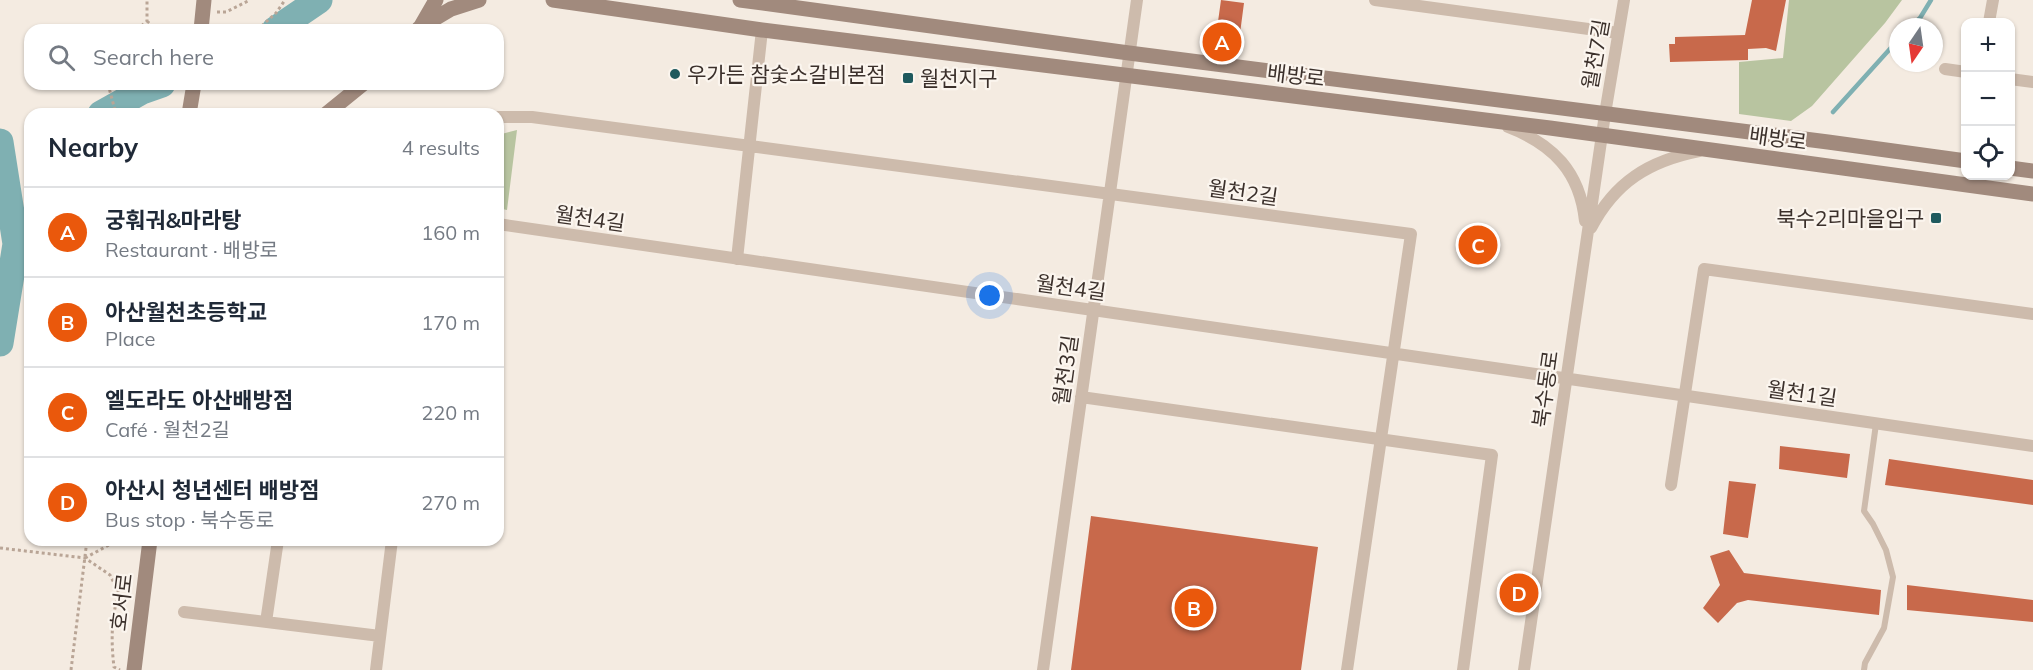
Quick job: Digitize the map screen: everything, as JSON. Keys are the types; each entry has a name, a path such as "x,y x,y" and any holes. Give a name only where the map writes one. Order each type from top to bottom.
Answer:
{"street":[{"path":"421,24 436,0"},
{"path":"426,24 451,9 479,0"},
{"name":"배방로","path":"540,0 556,0 762,30 1602,135 2033,194"},
{"name":"배방로","path":"740,0 1129,53 1961,160"},
{"name":"월천3길","path":"1043,670 1137,0"},
{"path":"1376,0 1618,33"},
{"name":"월천7길","path":"1605,114 1624,0"},
{"path":"1990,18 1993,0"},
{"path":"737,259 762,30"},
{"path":"1945,69 1961,71"},
{"path":"2015,80 2033,82"},
{"path":"190,108 193,90"},
{"path":"333,108 356,90"},
{"name":"북수동로","path":"1524,670 1605,114"},
{"name":"월천2길","path":"504,117 532,117 1411,234 1347,670"},
{"path":"1493,121 1527,134 1553,152 1572,174 1583,202 1587,238"},
{"path":"1587,238 1600,211 1620,188 1644,169 1672,156 1704,149"},
{"path":"2015,169 2033,171"},
{"name":"월천4길","path":"504,225 1566,379"},
{"path":"1671,485 1704,269 2033,314"},
{"name":"월천1길","path":"1566,379 2033,446"},
{"path":"1081,397 1492,455 1463,670"},
{"name":"호서로","path":"134,670 149,546"},
{"path":"266,622 277,546"},
{"path":"376,670 391,546"},
{"path":"184,612 380,636"}],"lane":[{"path":"1864,670 1865,663 1884,628 1893,577 1886,550 1864,511 1876,424"}],"path":[{"path":"144,24 147,21 147,0"},
{"path":"203,16 226,12 250,0"},
{"path":"264,24 276,13 285,0"},
{"path":"147,21 150,24"},
{"path":"110,90 114,108"},
{"path":"71,670 86,546"},
{"path":"85,558 107,546"},
{"path":"0,548 85,558 110,575 119,593 114,608 111,646 114,667 120,670"}],"green space":[{"path":"1789,0 1902,0 1885,23 1812,106 1791,121 1739,114 1739,62 1783,58"},
{"path":"517,130 507,210 504,209 504,133"}],"building":[{"path":"1221,0 1244,3 1239,41 1216,36"},
{"path":"1752,0 1786,0 1776,51 1766,48 1748,49 1748,60 1670,62 1669,44 1675,44 1675,37 1745,35"},
{"path":"1780,446 1850,454 1847,478 1779,469"},
{"path":"1889,459 2033,480 2033,505 1885,485"},
{"path":"1729,481 1756,484 1748,538 1723,534"},
{"path":"1091,516 1318,547 1301,670 1071,670"},
{"path":"1729,550 1744,573 1881,590 1879,615 1748,600 1737,603 1718,623 1703,608 1720,585 1710,556"},
{"path":"1907,585 2033,600 2033,622 1907,610"}],"waterway":[{"path":"284,24 319,0"},
{"path":"1920,18 1931,0"},
{"path":"1833,112 1889,50"},
{"path":"112,108 145,90"},
{"path":"0,142 16,244 0,343"}],"place":[{"name":"궁훠궈&마라탕","path":"1222,42"},
{"name":"우가든 참숯소갈비본점","path":"675,74"},
{"name":"월천지구","path":"908,78"},
{"name":"북수2리마을입구","path":"1936,218"},
{"name":"엘도라도 아산배방점","path":"1478,245"},
{"name":"아산시 청년센터 배방점","path":"1519,593"},
{"name":"아산월천초등학교","path":"1194,608"}]}
